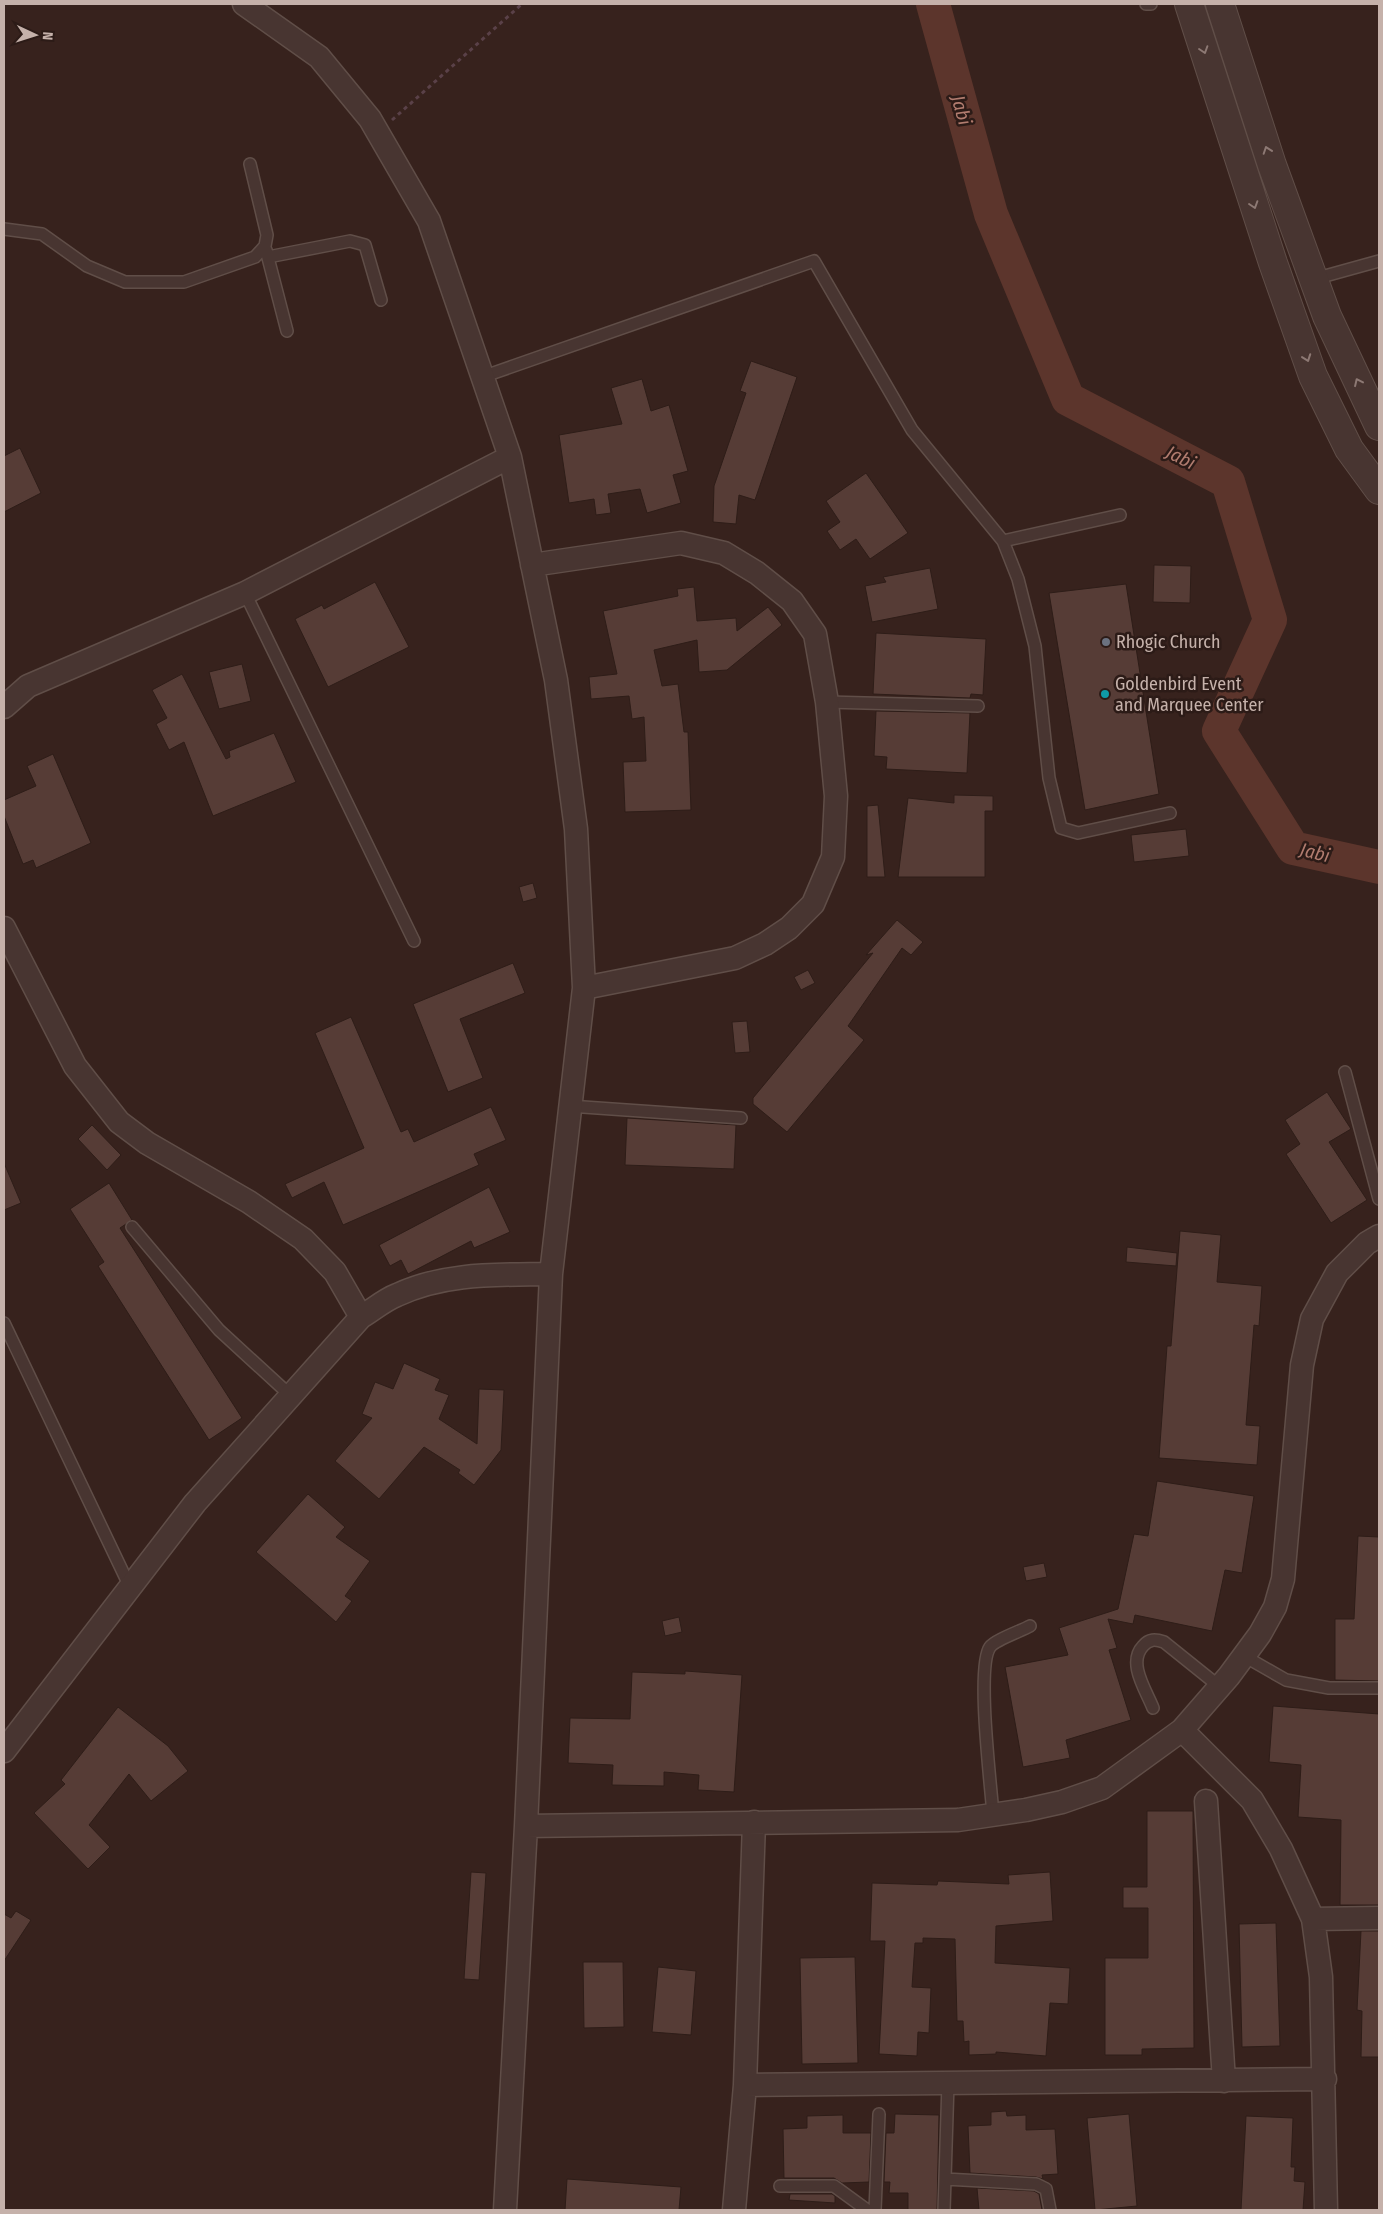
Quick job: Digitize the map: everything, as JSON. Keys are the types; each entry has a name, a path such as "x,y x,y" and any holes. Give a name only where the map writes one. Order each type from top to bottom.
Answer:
{"street":[{"path":"244,4 319,57 370,118 428,221 510,458 556,680 576,829 584,988 551,1274 526,1826 505,2210"},
{"path":"1188,4 1273,264 1313,376 1349,449 1379,490"},
{"path":"1220,4 1262,137 1314,279 1328,316 1379,426"},
{"path":"4,707 28,686 245,593 510,458"},
{"path":"532,565 681,543 724,553 758,572 792,601 815,634 828,702 836,796 833,857 813,904 789,928 765,944 735,958 584,988"},
{"path":"4,928 75,1066 119,1122 147,1143 249,1202 303,1238 335,1272 361,1317"},
{"path":"526,1826 958,1820 1062,1802 1102,1788 1182,1730 1220,1687 1244,1656 1260,1634 1274,1607 1283,1579 1302,1365 1312,1320 1337,1273 1367,1243 1379,1236"},
{"path":"4,1751 195,1504 361,1317 396,1295 435,1282 466,1275 551,1274"},
{"path":"1182,1730 1252,1800 1281,1849 1313,1919 1321,1977 1325,2079 1326,2210"},
{"path":"1206,1801 1224,2081"},
{"path":"734,2210 745,2085 754,1822"},
{"path":"1313,1919 1379,1918"},
{"path":"745,2085 1325,2079"}],"lane":[{"path":"1146,4 1151,4"},
{"path":"250,164 267,235 266,252 287,331"},
{"path":"4,229 42,234 87,266 124,282 184,282 266,252 350,241 365,245 381,300"},
{"path":"482,377 814,261 912,430 1004,541 1018,579 1035,646 1049,778 1061,828 1078,832 1170,813"},
{"path":"1314,279 1379,261"},
{"path":"1004,541 1120,515"},
{"path":"245,593 414,941"},
{"path":"828,702 978,706"},
{"path":"1345,1072 1379,1199"},
{"path":"569,1106 741,1118"},
{"path":"132,1226 219,1330 291,1396"},
{"path":"4,1323 130,1587"},
{"path":"993,1815 984,1681 985,1655 991,1645 1030,1626"},
{"path":"1153,1708 1135,1661 1138,1652 1146,1642 1156,1639 1164,1642 1220,1687"},
{"path":"1244,1656 1286,1680 1329,1688 1379,1688"},
{"path":"944,2210 948,2083"},
{"path":"876,2210 879,2114"},
{"path":"945,2179 1036,2184 1046,2188 1050,2210"},
{"path":"780,2186 834,2186 867,2210"}],"path":[{"path":"378,133 522,4"}],"building":[{"path":"751,361 797,377 755,500 739,495 736,524 713,522 714,486 746,393 740,391"},
{"path":"642,379 651,411 669,405 688,471 673,475 681,503 647,513 640,489 608,494 611,513 596,515 594,499 569,503 559,435 622,424 611,388"},
{"path":"20,448 41,493 4,512 4,456"},
{"path":"866,473 908,533 870,559 856,539 840,550 827,531 840,522 826,501"},
{"path":"1154,565 1191,566 1190,603 1153,602"},
{"path":"930,568 938,609 872,622 865,586 886,582 883,577"},
{"path":"375,582 409,647 328,687 295,619 322,605 324,609"},
{"name":"Goldenbird Event and Marquee Center","path":"1126,584 1159,794 1085,810 1049,593"},
{"path":"694,587 697,621 736,618 737,631 768,607 782,625 727,670 699,672 697,640 654,650 662,686 678,684 684,732 688,732 691,810 625,812 623,762 646,761 644,717 632,719 629,696 591,699 589,677 617,674 603,611 678,596 677,589"},
{"path":"876,633 986,639 983,695 971,694 970,698 873,694"},
{"path":"242,664 251,701 219,709 209,672"},
{"path":"182,674 226,759 230,757 229,751 274,733 296,782 213,816 184,742 169,750 156,724 167,718 152,690"},
{"path":"876,711 970,713 967,773 886,769 887,757 874,756"},
{"path":"53,754 91,843 36,868 33,860 23,864 4,816 4,800 36,786 27,766"},
{"path":"954,795 993,796 993,811 985,811 985,877 898,877 908,798 954,803"},
{"path":"878,805 885,877 867,877 867,806"},
{"path":"1186,829 1189,856 1134,862 1131,835"},
{"path":"533,883 537,898 523,902 519,887"},
{"path":"897,920 923,942 911,955 902,948 848,1026 864,1040 787,1132 753,1104 753,1098 873,953 866,955"},
{"path":"513,963 525,993 460,1019 483,1078 448,1092 413,1004"},
{"path":"808,970 815,983 801,990 794,977"},
{"path":"351,1017 401,1132 408,1129 414,1142 491,1107 506,1140 474,1154 479,1165 343,1225 324,1182 292,1198 285,1184 364,1148 315,1033"},
{"path":"747,1021 750,1052 735,1053 732,1022"},
{"path":"1327,1092 1351,1129 1329,1142 1367,1200 1331,1223 1286,1154 1300,1144 1285,1120"},
{"path":"627,1118 736,1125 734,1169 625,1165"},
{"path":"92,1125 121,1155 107,1170 78,1139"},
{"path":"4,1163 21,1203 4,1210"},
{"path":"109,1183 132,1220 120,1228 242,1418 209,1440 98,1266 104,1262 70,1209"},
{"path":"489,1187 510,1232 474,1248 471,1241 408,1274 401,1260 390,1266 379,1245"},
{"path":"1180,1231 1221,1235 1217,1282 1262,1286 1259,1326 1254,1325 1246,1425 1260,1426 1257,1465 1159,1458 1167,1346 1171,1346"},
{"path":"1127,1247 1177,1253 1176,1266 1126,1262"},
{"path":"404,1363 440,1379 435,1390 449,1395 439,1419 477,1444 479,1389 504,1390 501,1450 474,1485 458,1473 460,1470 424,1447 379,1499 335,1461 372,1418 362,1414 375,1382 393,1389"},
{"path":"1157,1481 1254,1496 1242,1573 1225,1570 1212,1631 1135,1615 1133,1624 1108,1619 1117,1648 1109,1650 1131,1720 1066,1740 1070,1758 1023,1767 1005,1667 1068,1655 1059,1628 1118,1609 1134,1534 1148,1536"},
{"path":"308,1494 345,1527 336,1537 370,1561 345,1596 352,1601 336,1622 256,1552"},
{"path":"1358,1536 1379,1537 1379,1681 1335,1680 1335,1619 1354,1619"},
{"path":"1044,1563 1047,1577 1026,1581 1023,1567"},
{"path":"679,1617 682,1632 665,1636 662,1621"},
{"path":"685,1671 742,1675 734,1792 698,1790 699,1775 664,1772 664,1786 612,1785 613,1765 568,1763 570,1718 630,1719 632,1672 685,1674"},
{"path":"1273,1706 1379,1714 1379,1905 1340,1905 1341,1820 1298,1817 1301,1765 1269,1762"},
{"path":"118,1707 168,1746 188,1771 151,1801 129,1774 89,1825 110,1847 88,1869 34,1813 65,1784 61,1780"},
{"path":"1147,1811 1193,1811 1194,2048 1142,2049 1142,2055 1105,2055 1105,1958 1148,1958 1148,1908 1123,1908 1123,1887 1147,1887"},
{"path":"471,1872 486,1873 479,1980 464,1979"},
{"path":"1050,1872 1053,1921 996,1926 995,1963 1070,1968 1068,2004 1050,2003 1046,2056 996,2052 996,2054 969,2055 969,2041 964,2042 963,2021 957,2021 955,1939 923,1938 923,1943 915,1943 912,1987 931,1988 929,2033 918,2032 917,2056 879,2054 885,1941 870,1941 872,1883 937,1885 938,1881 1009,1884 1008,1875"},
{"path":"16,1911 31,1920 4,1961 4,1914 11,1918"},
{"path":"1276,1923 1280,2046 1242,2047 1239,1924"},
{"path":"1361,1931 1379,1931 1379,2057 1361,2057 1362,2011 1357,2010"},
{"path":"855,1957 858,2063 802,2064 800,1958"},
{"path":"583,1962 623,1962 624,2027 584,2028"},
{"path":"658,1967 696,1971 691,2035 652,2032"},
{"path":"1006,2111 1007,2116 1026,2115 1026,2130 1055,2129 1058,2174 1042,2175 1043,2179 970,2173 968,2126 991,2125 991,2112"},
{"path":"895,2114 939,2115 937,2210 908,2210 908,2193 889,2193 890,2182 884,2182 886,2133 894,2133"},
{"path":"1129,2114 1137,2206 1095,2210 1087,2118"},
{"path":"843,2115 843,2133 871,2133 869,2182 842,2183 834,2178 784,2178 783,2129 807,2128 807,2116"},
{"path":"1246,2116 1293,2118 1291,2167 1295,2167 1294,2181 1305,2182 1303,2210 1241,2210"},
{"path":"567,2179 681,2187 679,2210 565,2210"},
{"path":"977,2188 1034,2191 1039,2194 1042,2210 979,2210"},
{"path":"790,2194 832,2194 835,2196 835,2203 789,2200"}],"waterway":[{"name":"Jabi","path":"933,4 991,214 1068,399 1228,482 1270,620 1219,731 1293,848 1379,867"}],"place":[{"name":"Rhogic Church","path":"1106,642"},
{"name":"Goldenbird Event and Marquee Center","path":"1105,694"}]}
